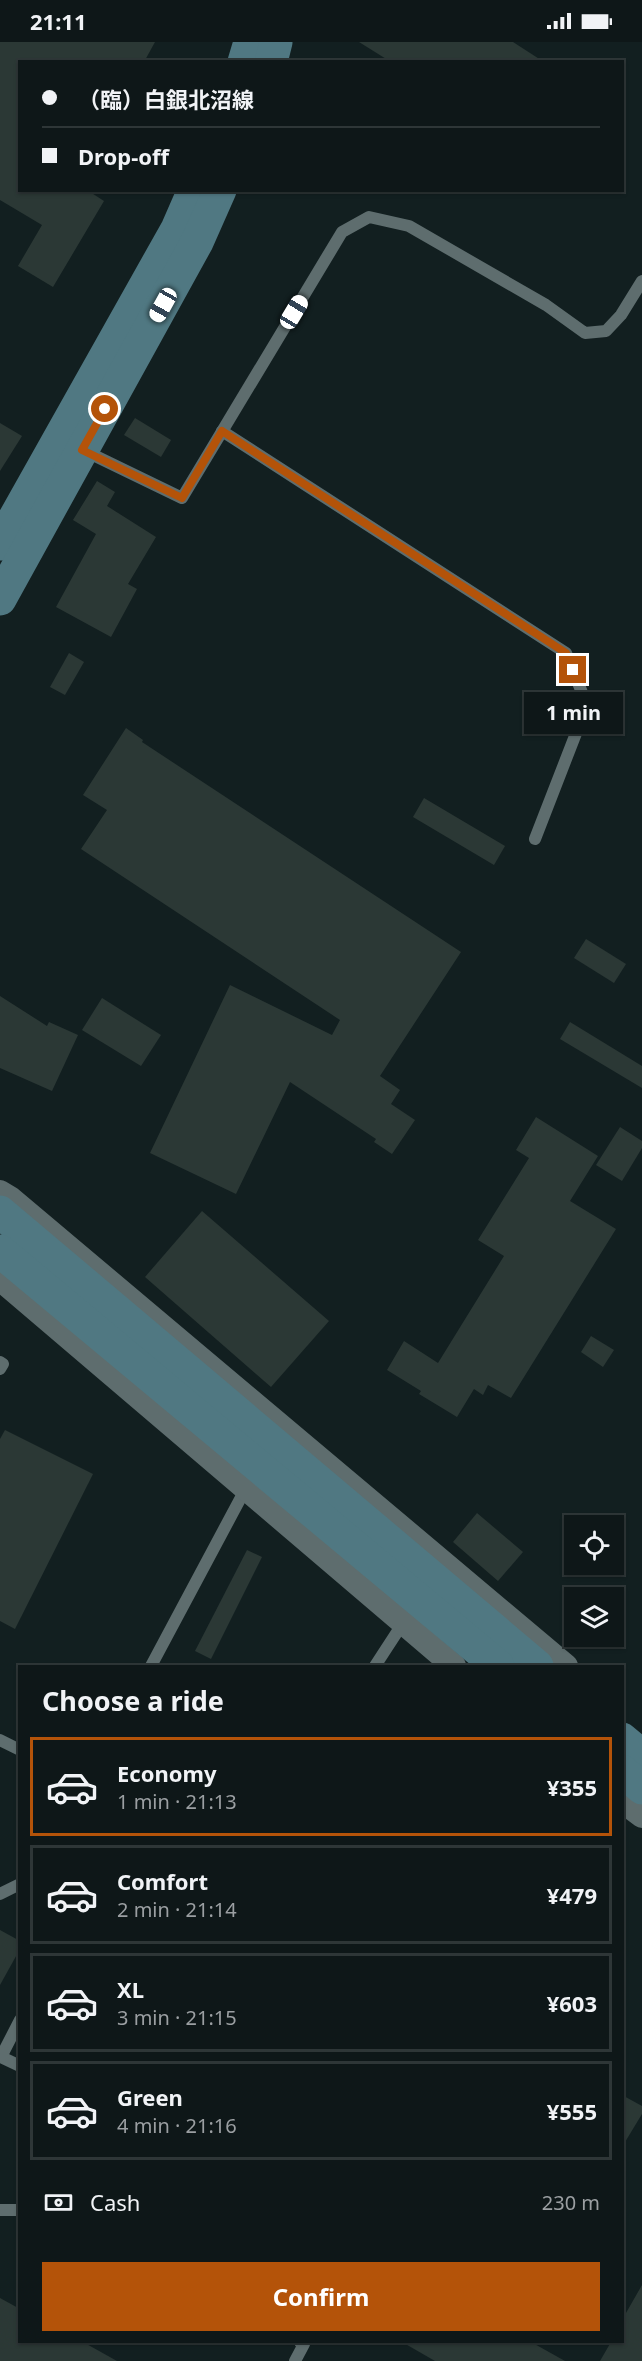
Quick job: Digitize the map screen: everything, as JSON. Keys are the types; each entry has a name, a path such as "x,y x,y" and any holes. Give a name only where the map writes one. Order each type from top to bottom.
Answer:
{"street":[{"path":"245,60 250,42"},
{"path":"272,60 276,42"},
{"path":"0,599 71,444 177,230 193,192"},
{"path":"0,544 71,444 197,242 219,192"},
{"path":"1,1206 536,1665"},
{"path":"1,1206 55,1236 565,1665"},
{"path":"0,1251 497,1665"},
{"path":"0,1279 453,1665"},
{"path":"624,1723 642,1740"},
{"path":"624,1741 642,1756"},
{"path":"624,1773 642,1788"},
{"path":"624,1802 642,1816"}],"lane":[{"path":"71,444 182,498 342,232 369,217 409,226 546,305 585,333 606,331 621,315 642,281"},
{"path":"222,431 566,653 586,705 535,840"},
{"path":"0,1362 3,1364 0,1369"},
{"path":"152,1665 246,1488"},
{"path":"376,1665 402,1623"},
{"path":"0,1740 18,1749"},
{"path":"0,1894 18,1885"},
{"path":"18,2024 1,2056 18,2065"},
{"path":"0,2210 18,2210"},
{"path":"295,2361 304,2344 302,2343"}],"building":[{"path":"0,42 155,42 145,60 18,60 18,192 90,192 104,201 53,287 18,266 42,225 0,200"},
{"path":"359,42 513,42 541,60 388,60"},
{"path":"135,418 171,440 161,457 124,435"},
{"path":"0,423 22,436 0,471"},
{"path":"97,481 115,492 107,506 156,537 128,584 137,589 111,637 56,607 96,534 73,520"},
{"path":"69,653 84,662 65,695 50,687"},
{"path":"126,728 143,740 142,742 461,952 380,1076 400,1090 391,1104 415,1120 392,1154 374,1142 376,1139 290,1082 236,1194 150,1153 230,985 332,1035 340,1020 81,849 107,810 83,795"},
{"path":"424,798 505,846 494,865 413,817"},
{"path":"586,939 626,964 614,983 574,958"},
{"path":"0,996 47,1026 49,1022 78,1035 52,1091 0,1068"},
{"path":"102,998 161,1035 141,1066 82,1030"},
{"path":"570,1022 642,1066 642,1088 560,1039"},
{"path":"536,1117 598,1156 570,1201 616,1229 511,1398 488,1385 483,1395 474,1389 457,1417 419,1394 421,1391 387,1370 404,1341 438,1363 504,1256 478,1240 529,1158 516,1150"},
{"path":"620,1127 642,1141 642,1148 622,1181 596,1165"},
{"path":"202,1211 329,1321 271,1387 145,1277"},
{"path":"591,1336 614,1350 603,1367 581,1352"},
{"path":"5,1430 93,1474 15,1629 0,1621 0,1439"},
{"path":"477,1513 523,1552 498,1581 453,1542"},
{"path":"247,1550 262,1557 211,1659 195,1651"},
{"path":"0,1930 18,1940 18,1953 0,1985"},
{"path":"624,2096 642,2106 642,2114 624,2144"},
{"path":"642,2285 642,2361 600,2361 610,2343 624,2343 624,2316"},
{"path":"0,2298 18,2308 18,2343 85,2343 117,2361 0,2361"},
{"path":"404,2343 533,2343 565,2361 435,2361"}],"route":[{"path":"105,409 82,450 182,498 222,431 566,653 573,670"}]}
